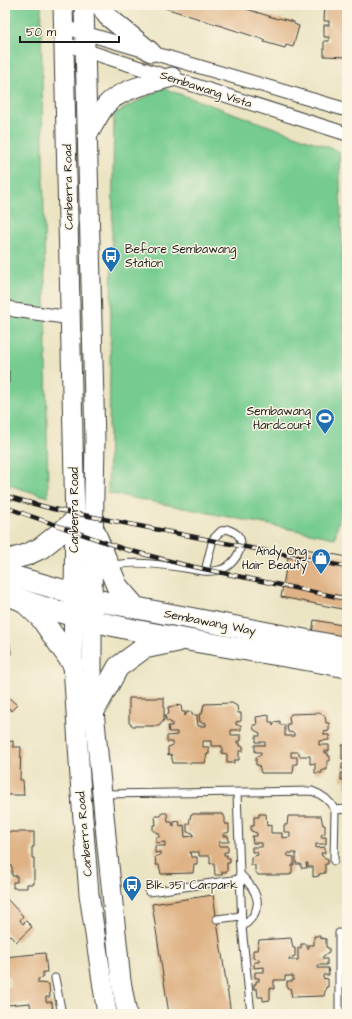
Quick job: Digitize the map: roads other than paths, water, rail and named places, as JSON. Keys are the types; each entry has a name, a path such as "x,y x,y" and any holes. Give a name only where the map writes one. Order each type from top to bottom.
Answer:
{"main road":[{"name":"Canberra Road","path":"64,5 75,521 83,596 83,618 94,711 121,981 127,1014"},
{"name":"Canberra Road","path":"83,596 94,530 95,441 84,5"},
{"path":"100,5 107,16 151,52"},
{"path":"88,134 106,105 119,96 140,86 172,77"},
{"path":"5,561 26,555 41,548 75,521"},
{"path":"94,530 117,586 136,608"},
{"name":"Sembawang Way","path":"5,574 83,596 136,608 347,648"},
{"path":"12,596 41,618 73,664"},
{"name":"Sembawang Way","path":"12,596 83,618 188,639 347,667"},
{"name":"Canberra Road","path":"83,618 73,664 80,794 90,894 108,1014"},
{"path":"94,711 118,667 144,648 188,639"}],"street":[{"name":"Sembawang Vista","path":"65,36 85,42 172,77 347,134"},
{"name":"Sembawang Vista","path":"65,36 85,42 151,52 347,110"},
{"path":"5,306 14,310 71,318"}],"lane":[{"path":"109,567 135,564 205,571 219,570 234,561 241,545 240,538 235,532 227,530 215,534 212,539 205,571"},
{"path":"5,639 7,653 5,657"},
{"path":"102,794 312,791 331,803 335,810 334,861"},
{"path":"237,793 241,916 251,1014"},
{"path":"335,810 347,809"},
{"path":"149,892 240,877 250,884 257,897 253,916 242,927"},
{"path":"217,919 241,916"},
{"path":"338,933 339,1014"},
{"path":"55,978 62,1014"}],"railway":[{"path":"5,496 53,509 347,567"},
{"path":"5,507 124,549 185,565 347,599"}],"place":[{"name":"Before Sembawang Station","path":"111,273"},
{"name":"Sembawang Hardcourt","path":"325,435"},
{"name":"Andy Ong Hair Beauty","path":"321,575"},
{"name":"Blk 351 Carpark","path":"132,902"}]}
